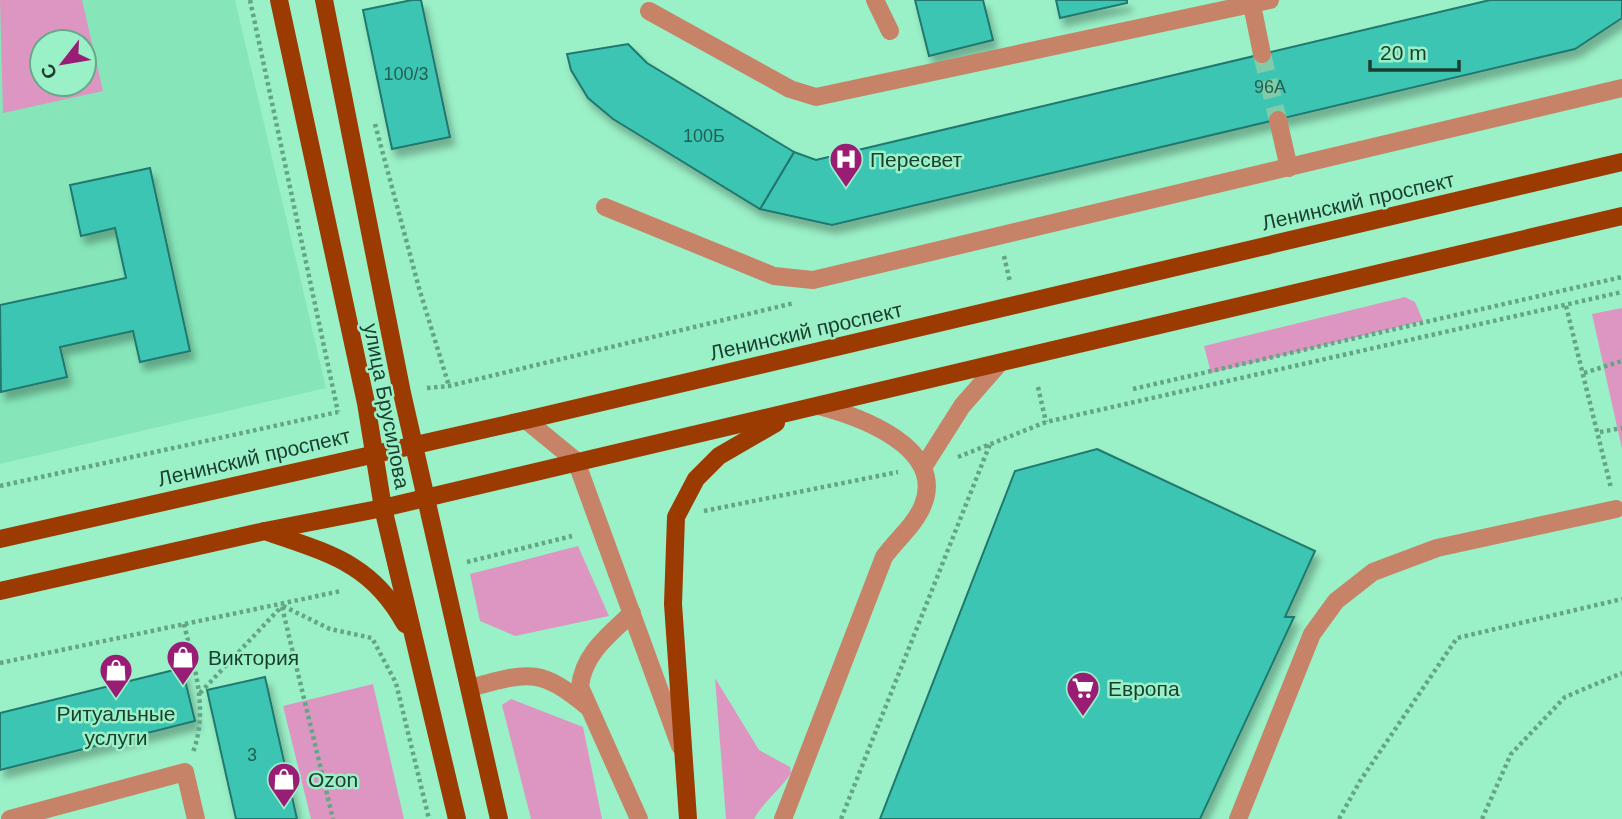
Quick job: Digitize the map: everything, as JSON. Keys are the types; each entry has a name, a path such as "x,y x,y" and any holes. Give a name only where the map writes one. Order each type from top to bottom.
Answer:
{"main road":[{"name":"улица Брусилова","path":"279,0 366,403 383,508 457,819"},
{"name":"улица Брусилова","path":"324,0 402,393 499,819"},
{"name":"Ленинский проспект","path":"0,539 526,420 1622,162"},
{"path":"0,591 265,531 427,498 576,461 997,366 1622,216"},
{"path":"688,819 673,604 676,517 696,478 719,456 797,411"},
{"path":"265,531 342,558 361,571 396,607 416,643"}],"lane":[{"path":"875,0 890,31"},
{"path":"649,11 790,89 816,97 1270,0"},
{"path":"1252,5 1262,54"},
{"path":"605,206 774,275 813,280 1622,88"},
{"path":"1278,120 1289,168"},
{"path":"924,466 962,406 997,366"},
{"path":"783,819 884,557 923,506 928,490 924,466 897,439 868,422 819,406"},
{"path":"526,420 576,461 684,755"},
{"path":"1238,819 1312,634 1336,601 1373,572 1437,548 1616,509"},
{"path":"632,613 599,645 582,671 580,687 605,736 639,819"},
{"path":"470,688 514,676 545,677 562,686 588,707"},
{"path":"10,819 186,772 196,819"}],"path":[{"path":"250,0 338,412"},
{"path":"374,118 419,288 449,386"},
{"path":"1003,253 1010,283"},
{"path":"1133,389 1622,277"},
{"path":"957,458 1046,422 1622,292"},
{"path":"1566,306 1600,432 1616,509"},
{"path":"1584,373 1622,361"},
{"path":"1038,387 1046,422"},
{"path":"0,486 350,410"},
{"path":"1600,432 1622,428"},
{"path":"841,819 990,444"},
{"path":"696,513 899,472"},
{"path":"467,562 572,536"},
{"path":"0,663 282,606 341,591"},
{"path":"1339,819 1360,781 1457,638 1622,599"},
{"path":"200,693 282,606"},
{"path":"282,606 333,819"},
{"path":"282,606 330,629 372,638 396,683 429,819"},
{"path":"184,624 200,693 201,730 186,772"},
{"path":"1482,819 1511,754 1565,697 1622,673"}],"shaded area":[{"path":"0,0 235,0 326,388 0,464"},
{"path":"0,0 82,0 88,28 28,28 28,98 71,98 3,113"},
{"path":"98,69 103,91 98,92"},
{"path":"1405,297 1415,302 1423,321 1211,373 1204,346"},
{"path":"1622,308 1622,449 1592,314"},
{"path":"578,546 609,616 515,636 480,621 470,574"},
{"path":"715,678 759,750 790,767 791,773 754,819 726,819"},
{"path":"373,684 404,819 311,819 283,706"},
{"path":"511,699 583,727 602,819 531,819 502,705"}],"building":[{"path":"421,0 450,137 392,149 363,10"},
{"path":"915,0 983,0 993,40 929,56"},
{"path":"1056,0 1127,0 1127,3 1060,18"},
{"path":"1490,0 1622,0 1622,18 1575,49 832,225 760,209 794,152 816,160"},
{"path":"628,44 647,63 794,152 760,209 613,119 588,98 571,70 567,54"},
{"path":"150,168 190,351 140,362 133,331 60,347 67,377 1,392 0,305 126,278 115,228 81,236 70,185"},
{"name":"Европа","path":"1097,449 1315,551 1285,617 1294,617 1200,819 880,819 1015,471"},
{"path":"182,668 195,721 0,770 0,713"},
{"path":"265,677 297,819 236,819 207,690"}],"tunnel":[{"path":"1262,54 1278,120"}],"place":[{"name":"Пересвет","path":"846,189"},
{"name":"Виктория","path":"183,687"},
{"name":"Ритуальные услуги","path":"116,700"},
{"name":"Европа","path":"1083,718"},
{"name":"Ozon","path":"284,809"}]}
